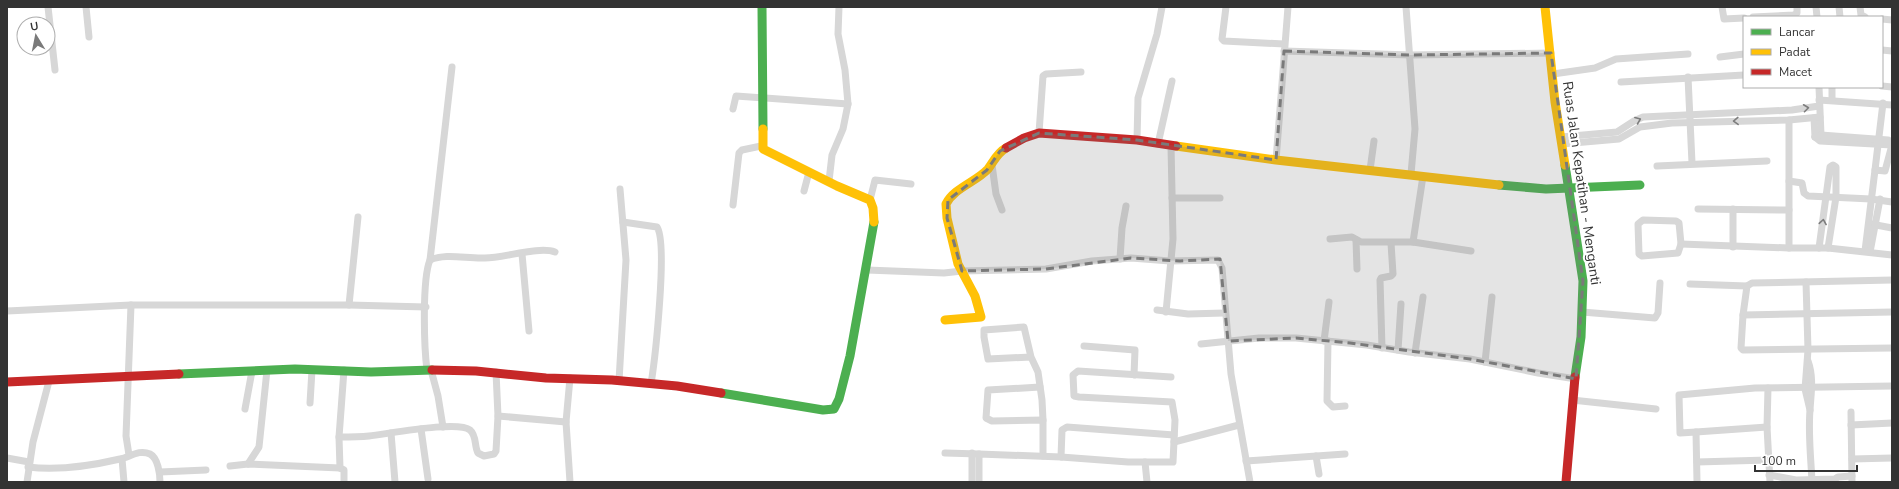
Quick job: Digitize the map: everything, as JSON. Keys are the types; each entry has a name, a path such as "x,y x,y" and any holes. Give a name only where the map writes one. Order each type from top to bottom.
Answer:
{"street":[{"path":"48,7 54,70"},
{"path":"86,7 89,37"},
{"path":"762,7 764,98 761,146 763,149 870,200"},
{"path":"829,181 832,155 843,129 848,104 845,70 838,34 839,7"},
{"path":"1137,140 1138,98 1157,34 1162,7"},
{"path":"1226,7 1224,42 1284,48 1411,55 1551,53"},
{"path":"1276,160 1288,7"},
{"path":"1406,7 1411,55 1415,129 1411,174"},
{"name":"Ruas Jalan Kepatihan - Menganti","path":"1545,7 1561,140 1583,281 1582,312 1576,379 1572,400 1566,482"},
{"path":"1722,7 1724,19 1743,18"},
{"path":"1778,16 1794,15 1797,7"},
{"path":"1860,7 1861,14 1864,16"},
{"path":"1553,74 1595,68 1616,59 1688,54"},
{"path":"1720,57 1743,54"},
{"path":"443,427 438,396 429,370 426,276 430,260 452,67"},
{"path":"1040,133 1043,76 1046,74 1081,72"},
{"path":"1621,82 1743,76"},
{"path":"1688,78 1692,163"},
{"path":"1158,144 1172,81"},
{"path":"1819,88 1817,118 1818,136 1853,141 1878,142 1892,145 1888,172 1875,170"},
{"path":"1832,88 1832,100"},
{"path":"733,109 736,96 848,104"},
{"path":"1605,137 1643,117 1758,111 1832,100 1883,103 1892,105"},
{"path":"1872,224 1871,199 1883,103"},
{"path":"1758,111 1758,121"},
{"path":"1561,140 1605,137 1619,139 1644,126 1817,118"},
{"path":"1789,120 1789,248"},
{"path":"1625,127 1626,135"},
{"path":"945,320 981,317 976,296 958,264 946,208 948,200 980,177 992,165 1000,151 1024,138 1040,133 1137,140 1276,160 1411,174 1487,184 1546,189 1640,185"},
{"path":"1878,142 1892,140"},
{"path":"1370,170 1374,141"},
{"path":"733,205 739,152 761,146"},
{"path":"1166,312 1173,239 1171,146"},
{"path":"1657,166 1692,163 1767,161"},
{"path":"1819,248 1830,167 1833,164 1836,167 1836,197 1828,248"},
{"path":"992,165 996,194 1002,210"},
{"path":"804,191 810,172"},
{"path":"1413,242 1423,176"},
{"path":"7,382 267,370 344,370 370,372 429,370 496,372 546,378 619,380 743,396 819,409 834,409 841,395 867,270 874,222 872,204 870,200 875,180 911,184"},
{"path":"1789,182 1802,183 1806,196 1880,199 1892,202"},
{"path":"619,380 626,260 624,222 620,189"},
{"path":"1172,198 1220,198"},
{"path":"1868,251 1872,224 1880,199"},
{"path":"1120,259 1122,228 1126,206"},
{"path":"1698,209 1789,210"},
{"path":"1733,209 1733,246"},
{"path":"349,305 358,218"},
{"path":"1643,220 1676,220 1680,226 1681,244 1678,253 1642,256 1638,252 1638,224 1643,220"},
{"path":"624,222 657,227 659,232 661,266 658,325 651,384"},
{"path":"1872,224 1892,228"},
{"path":"1330,239 1352,237 1361,242 1413,242 1472,251"},
{"path":"1356,240 1357,269"},
{"path":"1382,348 1380,280 1381,278 1391,276 1393,274 1391,243"},
{"path":"1681,244 1828,248 1868,251 1892,255"},
{"path":"430,260 435,257 485,258 535,251 555,252"},
{"path":"522,254 530,331"},
{"path":"867,270 944,273 962,271 1046,269 1092,261 1120,259 1170,261 1218,260 1222,268 1224,313 1239,425 1250,482"},
{"path":"1690,284 1747,286 1752,283 1763,282 1892,280"},
{"path":"1806,282 1812,481"},
{"path":"1582,312 1655,318 1658,313 1660,283"},
{"path":"1747,286 1743,315 1741,350 1892,348"},
{"path":"1485,362 1492,296"},
{"path":"1415,353 1422,297"},
{"path":"1329,302 1326,341 1327,401 1333,407 1345,406"},
{"path":"1398,350 1401,304"},
{"path":"7,311 131,305 349,305 426,307"},
{"path":"129,455 126,436 131,305"},
{"path":"1157,310 1188,314 1224,313"},
{"path":"1743,315 1892,312"},
{"path":"1031,357 988,359 984,330 1024,327 1031,357 1038,372 1045,456"},
{"path":"1201,344 1275,338 1296,338 1485,362 1576,379"},
{"path":"1084,346 1135,350 1134,375"},
{"path":"248,464 259,447 267,370"},
{"path":"310,403 312,370"},
{"path":"340,468 338,437 344,370"},
{"path":"945,453 1173,462 1175,420 1172,402 1079,397 1074,396 1073,392 1073,375 1078,370 1171,377"},
{"path":"245,409 252,371"},
{"path":"338,437 443,427 460,427 469,429 474,437 478,453 488,456 494,454 496,450 498,416 496,372"},
{"path":"570,378 566,422 570,482"},
{"path":"27,482 28,464 49,381"},
{"path":"1767,427 1680,433 1679,395 1723,390 1768,388 1892,386"},
{"path":"1040,387 988,390 986,418 992,421 1043,420"},
{"path":"1768,388 1767,427 1770,478 1794,481 1836,481 1838,477 1852,479 1851,412"},
{"path":"1572,400 1656,410"},
{"path":"498,416 566,422"},
{"path":"1851,425 1892,423"},
{"path":"1060,457 1062,430 1067,428 1174,439 1239,425"},
{"path":"421,429 428,479"},
{"path":"1696,432 1697,482"},
{"path":"391,433 395,482"},
{"path":"7,458 28,464 61,469 122,459 137,453 150,454 160,472 160,482"},
{"path":"972,482 975,454"},
{"path":"975,454 979,482"},
{"path":"1246,461 1345,454"},
{"path":"1316,456 1319,474"},
{"path":"1852,459 1892,458"},
{"path":"122,459 124,482"},
{"path":"1697,462 1768,460"},
{"path":"1145,462 1147,482"},
{"path":"230,466 248,464 340,468 344,470 344,482"},
{"path":"160,472 206,470"}],"highlighted area":[{"path":"1284,51 1411,55 1551,53 1583,281 1576,379 1470,359 1350,343 1296,338 1228,341 1220,259 1180,261 1131,258 1046,269 962,271 947,218 948,200 987,170 1000,151 1039,133 1137,140 1276,160"}],"traffic: fast":[{"path":"762,7 763,129"},
{"path":"1565,165 1583,281 1581,337 1575,377"},
{"path":"1499,185 1546,189 1640,185"},
{"path":"721,393 823,410 834,409 839,399 850,356 874,222"},
{"path":"179,374 295,369 371,372 432,370"}],"traffic: slow":[{"path":"1545,7 1555,102 1565,165"},
{"path":"763,129 763,149 837,186 870,200 873,208 874,222"},
{"path":"1176,146 1276,160 1499,185"},
{"path":"945,320 981,317 975,296 958,264 947,218 946,204 960,189 983,174 998,155 1006,148"}],"traffic: jam":[{"path":"1006,148 1024,138 1039,133 1137,140 1176,146"},
{"path":"432,370 476,371 546,378 612,380 677,386 721,393"},
{"path":"7,382 179,374"},
{"path":"1566,482 1575,377"}]}
